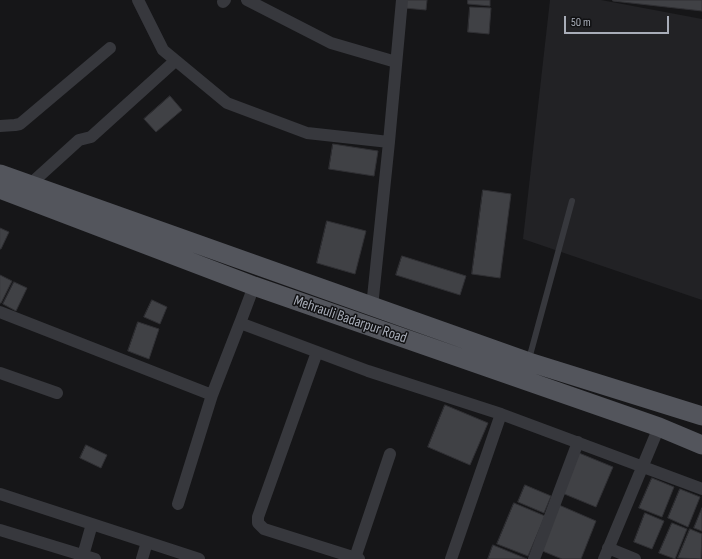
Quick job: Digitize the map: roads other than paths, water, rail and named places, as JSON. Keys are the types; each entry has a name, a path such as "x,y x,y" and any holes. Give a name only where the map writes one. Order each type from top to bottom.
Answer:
{"main road":[{"name":"Mehrauli Badarpur Road","path":"0,174 31,185 150,237 254,286 526,371 557,371 702,416"},
{"name":"Mehrauli Badarpur Road","path":"0,189 372,306 658,427 702,444"}],"street":[{"path":"138,0 163,50 227,103 307,133 389,142"},
{"path":"247,0 331,43 396,62"},
{"path":"372,306 402,0"},
{"path":"0,126 15,126 20,124 110,48"},
{"path":"31,185 79,140 91,138 175,61"},
{"path":"178,504 212,395 254,286"},
{"path":"0,312 212,395"},
{"path":"240,323 368,371 501,414 702,489"},
{"path":"317,352 258,516 258,523 264,529 357,558 390,454"},
{"path":"0,373 57,393"},
{"path":"451,559 501,414"},
{"path":"635,559 606,554 658,427"},
{"path":"534,559 578,442"},
{"path":"0,494 198,559"},
{"path":"83,557 92,524"},
{"path":"0,530 83,557 95,559"},
{"path":"142,559 147,542"}],"lane":[{"path":"526,371 572,201"}]}
